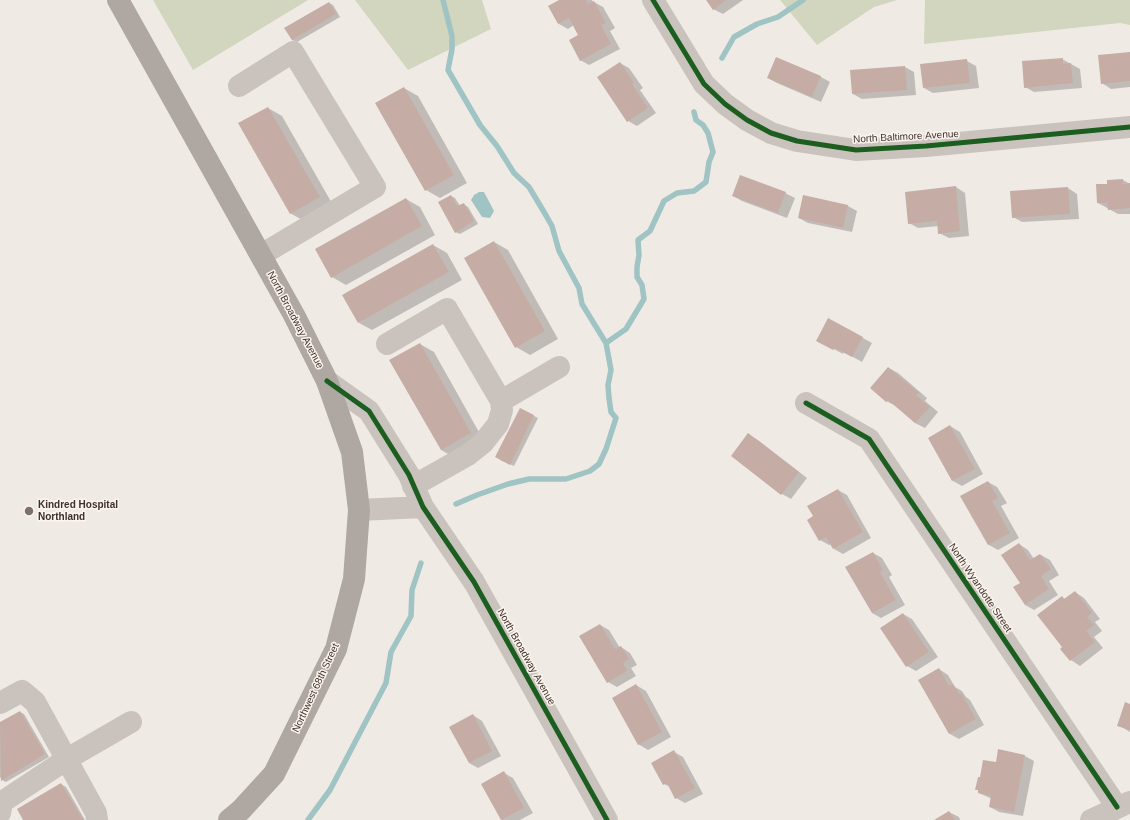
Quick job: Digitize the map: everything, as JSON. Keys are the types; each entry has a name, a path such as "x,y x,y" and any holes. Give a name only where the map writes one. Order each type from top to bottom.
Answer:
{"main road":[{"name":"North Broadway Avenue","path":"118,0 294,315 327,381 352,452 359,510"},
{"name":"Northwest 68th Street","path":"229,820 241,810 274,774 336,649 354,579 359,510"}],"street":[{"name":"North Baltimore Avenue","path":"653,0 704,84 725,104 747,120 771,133 797,142 856,150 926,146 1130,127"},
{"path":"239,86 293,52 375,187 260,255"},
{"path":"387,344 447,309 501,401 502,410 498,424 483,443 468,455 413,486"},
{"path":"501,401 559,367"},
{"name":"North Broadway Avenue","path":"327,381 369,411 409,476 423,507 474,582 607,820"},
{"name":"North Wyandotte Street","path":"806,403 869,439 1124,805"},
{"path":"359,510 423,507"},
{"path":"0,703 22,691 35,702 96,813 97,820"},
{"path":"4,808 67,759 131,722"},
{"path":"1091,820 1124,805"}],"green space":[{"path":"153,0 308,0 193,70"},
{"path":"355,0 482,0 491,29 408,70"},
{"path":"780,0 897,0 874,7 817,45"},
{"path":"925,0 1130,0 1130,25 1120,23 924,44"}],"water":[{"path":"479,192 484,192 494,211 490,218 482,217 471,200 474,195"}],"building":[{"path":"559,0 586,0 588,4 594,1 606,23 601,25 611,44 580,61 569,40 578,35 569,18 558,24 548,6"},
{"path":"706,0 726,0 713,10"},
{"path":"329,2 336,14 292,40 284,28"},
{"path":"1130,52 1130,81 1101,84 1098,55"},
{"path":"776,57 821,76 812,97 767,78"},
{"path":"1063,58 1063,64 1071,63 1073,83 1024,88 1022,61"},
{"path":"967,59 970,83 923,88 920,64"},
{"path":"620,62 648,108 627,122 597,77"},
{"path":"905,66 907,90 852,94 850,70"},
{"path":"404,87 454,175 425,191 375,103"},
{"path":"268,107 320,197 290,214 238,123"},
{"path":"740,175 786,192 778,213 732,196"},
{"path":"1123,179 1123,184 1130,183 1130,208 1108,210 1107,203 1097,203 1096,184 1107,184 1107,180"},
{"path":"956,186 960,231 938,234 937,221 908,224 905,192"},
{"path":"1068,187 1070,214 1012,218 1010,191"},
{"path":"451,195 457,206 464,203 474,221 455,233 438,202"},
{"path":"803,195 848,205 843,228 798,218"},
{"path":"406,198 422,226 331,278 315,249"},
{"path":"494,241 545,331 515,348 464,258"},
{"path":"433,244 449,272 358,323 342,295"},
{"path":"828,318 863,337 852,357 835,348 833,350 816,341"},
{"path":"420,343 471,433 441,450 389,360"},
{"path":"888,367 919,393 916,395 930,407 915,423 888,400 886,402 870,388"},
{"path":"520,408 534,415 510,465 495,457"},
{"path":"950,425 975,469 952,481 928,438"},
{"path":"748,433 799,472 781,495 731,456"},
{"path":"988,481 998,498 992,501 1010,533 988,545 960,496"},
{"path":"838,489 863,532 833,549 826,537 819,541 807,520 813,516 807,506"},
{"path":"1019,543 1030,560 1040,554 1051,569 1041,576 1049,589 1025,605 1013,587 1020,583 1001,555"},
{"path":"873,552 883,570 880,572 896,600 872,613 845,567"},
{"path":"1075,591 1092,613 1087,617 1094,625 1086,631 1095,642 1070,661 1060,649 1062,647 1037,615 1062,596 1064,599"},
{"path":"903,613 929,652 906,667 880,628"},
{"path":"600,624 615,649 621,646 629,659 623,663 627,671 607,683 579,636"},
{"path":"939,668 949,686 953,684 959,694 961,693 976,719 949,734 918,680"},
{"path":"636,684 662,732 638,745 612,698"},
{"path":"1125,702 1130,704 1130,730 1117,726"},
{"path":"20,711 45,754 1,781 0,722"},
{"path":"473,714 492,751 469,763 449,727"},
{"path":"998,749 1025,755 1014,812 989,807 991,796 978,793 978,790 975,790 978,777 980,777 983,760 996,762"},
{"path":"674,750 695,788 675,799 667,783 663,785 651,763"},
{"path":"504,771 524,808 501,820 481,784"},
{"path":"61,783 83,820 23,820 17,809"},
{"path":"949,811 955,820 934,820"}],"waterway":[{"path":"443,0 452,36 452,49 448,70 480,125 497,146 514,173 529,187 544,212 552,226 559,251 579,288 582,304 606,343"},
{"path":"722,58 734,37 757,24 778,17 803,0"},
{"path":"456,504 508,484 529,479 566,479 590,471 599,464 606,449 616,418 611,412 609,398 608,385 611,370 606,343 626,329 644,299 642,285 637,277 639,255 638,240 650,231 664,201 677,193 694,191 706,182 709,162 713,152 708,133 703,125 696,120 694,112"},
{"path":"308,820 330,790 386,683 391,652 411,616 412,590 421,563"}],"cycle path":[{"path":"653,0 704,84 725,104 747,120 771,133 797,141 856,150 926,146 1130,127"},
{"path":"327,381 369,411 409,475 423,507 474,582 607,820"},
{"path":"806,403 869,439 1117,807"}],"place":[{"name":"Kindred Hospital Northland","path":"29,511"}]}
